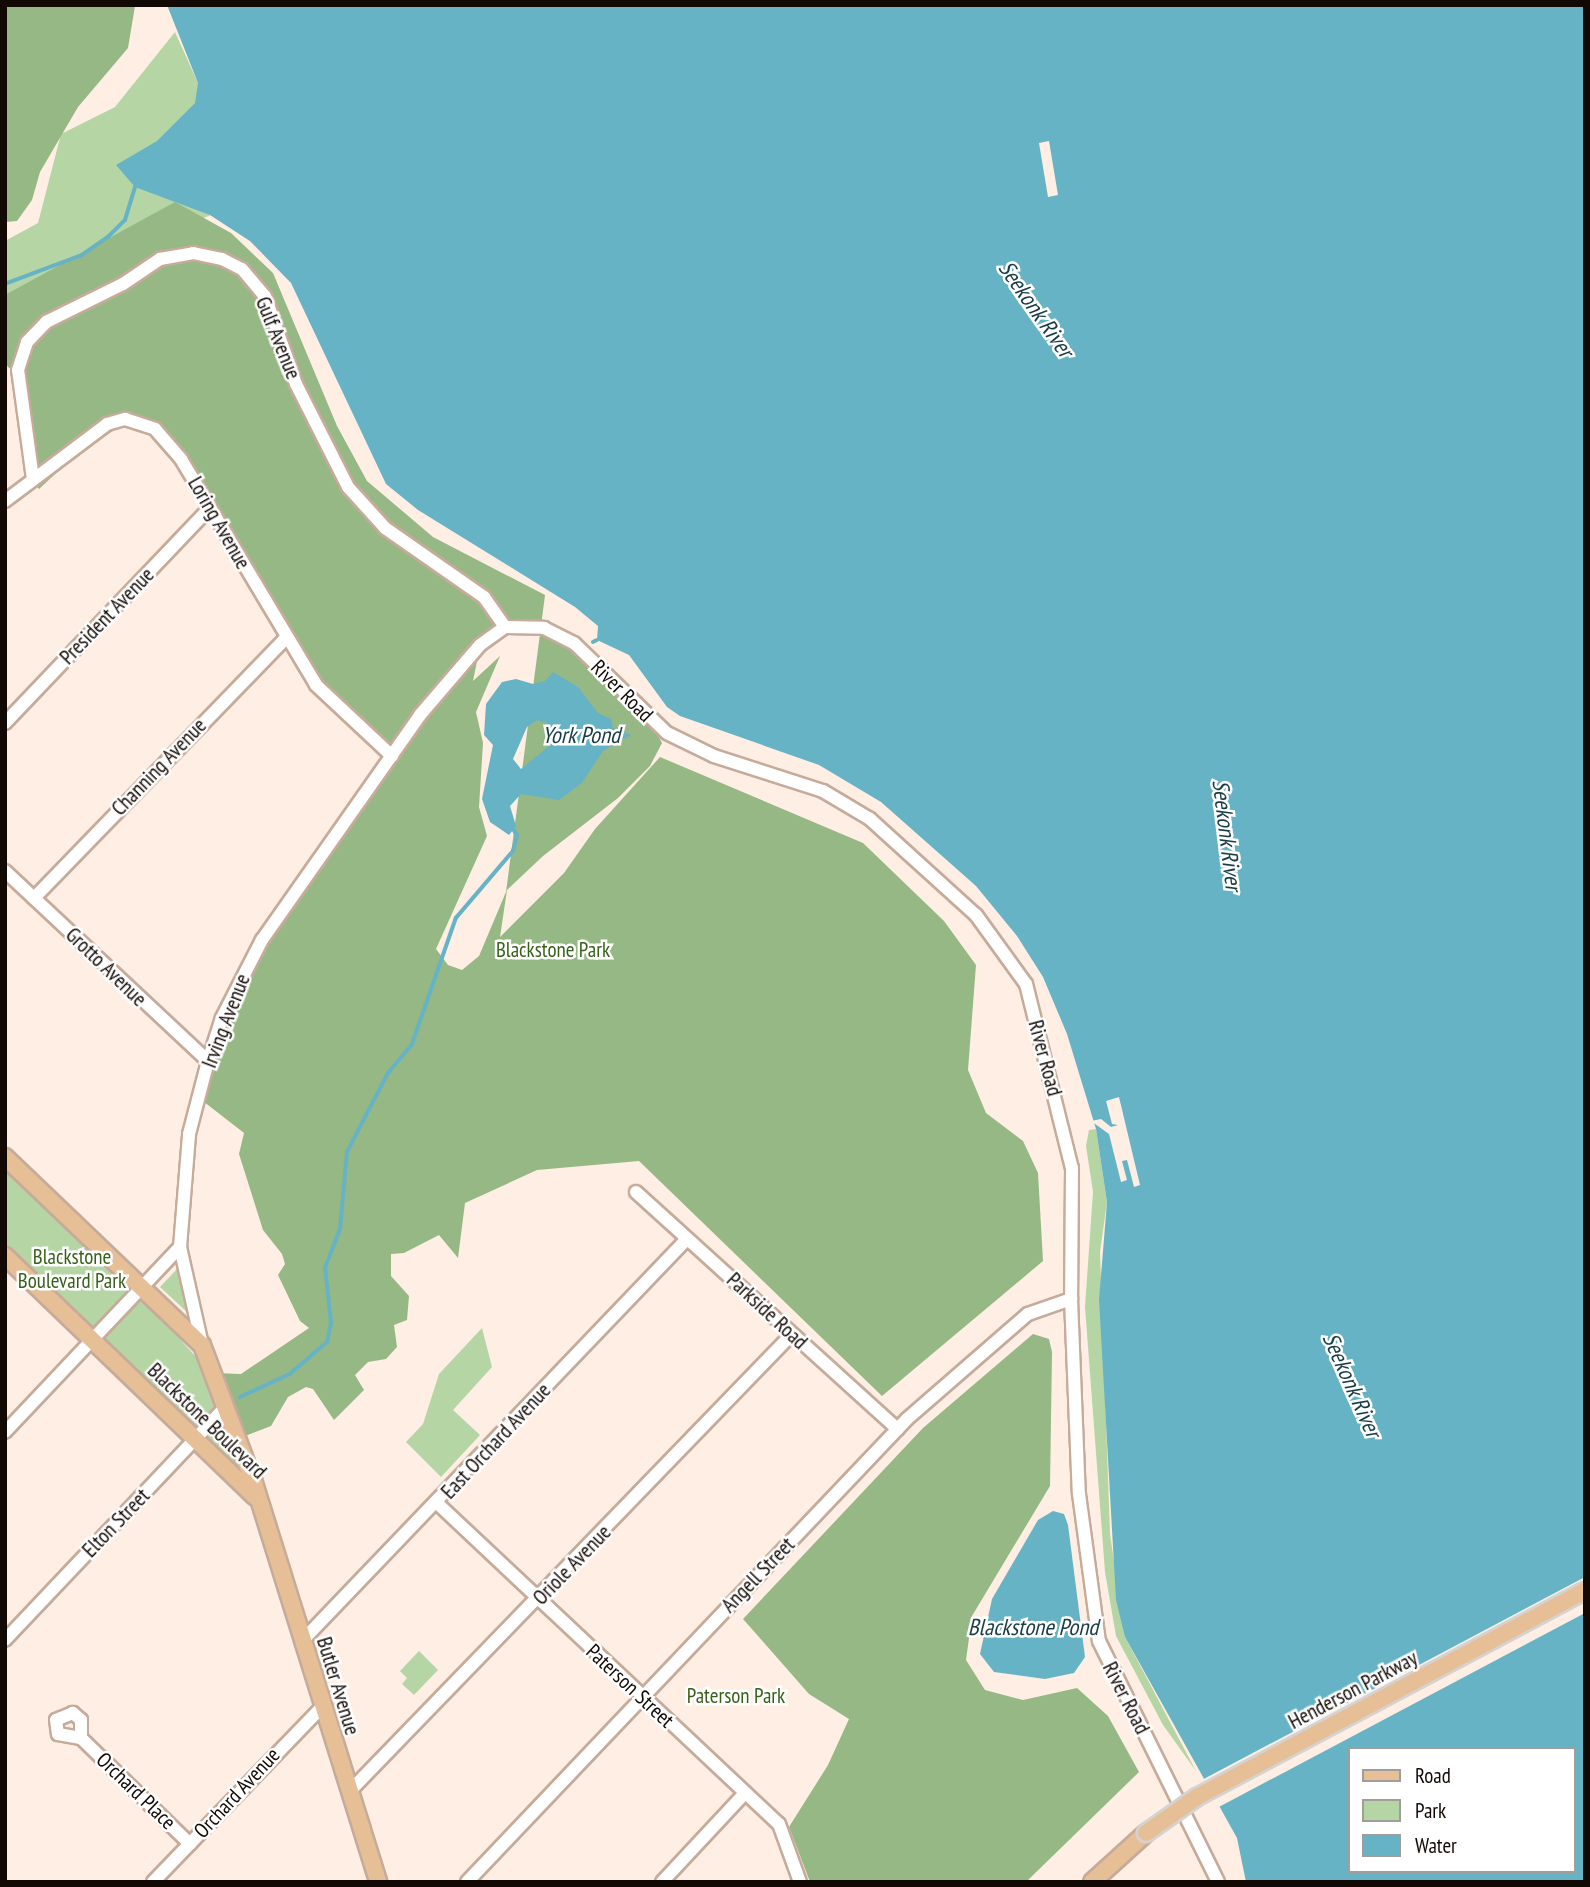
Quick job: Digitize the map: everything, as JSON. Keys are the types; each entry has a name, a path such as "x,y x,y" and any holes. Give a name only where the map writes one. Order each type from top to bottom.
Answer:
{"main road":[{"name":"Blackstone Boulevard","path":"5,1157 145,1287 202,1345 226,1406 258,1502"},
{"name":"Blackstone Boulevard","path":"5,1256 197,1438 258,1502"},
{"name":"Butler Avenue","path":"258,1502 378,1882"},
{"name":"Henderson Parkway","path":"1092,1882 1146,1833 1197,1797 1585,1591"},
{"name":"Henderson Parkway","path":"1109,1882 1146,1833"}],"street":[{"name":"Gulf Avenue","path":"33,479 18,370 27,342 46,321 123,284 160,259 193,253 222,259 242,270 265,296 296,384 348,487 385,528 484,597 505,627"},
{"name":"Loring Avenue","path":"5,501 107,424 125,419 143,422 169,442 316,685 393,756"},
{"name":"President Avenue","path":"5,723 209,508"},
{"name":"Irving Avenue","path":"180,1247 189,1134 208,1061 222,1018 262,940 420,715 463,664 492,634 505,627"},
{"name":"River Road","path":"505,627 544,628 574,643 656,725 692,746 814,788 846,804 898,843 976,915 1026,985 1069,1147 1073,1200 1071,1299 1079,1494 1091,1598 1109,1667 1218,1882"},
{"name":"Channing Avenue","path":"34,898 286,638"},
{"name":"Grotto Avenue","path":"5,871 208,1061"},
{"name":"Parkside Road","path":"636,1192 897,1429"},
{"name":"East Orchard Avenue","path":"302,1641 426,1515 687,1239"},
{"path":"5,1433 180,1247"},
{"name":"Blackstone Boulevard","path":"180,1247 202,1345"},
{"name":"Angell Street","path":"467,1882 897,1429 1028,1314 1071,1299"},
{"name":"Oriole Avenue","path":"349,1792 539,1600 792,1334"},
{"name":"Elton Street","path":"5,1640 226,1406"},
{"name":"Paterson Street","path":"437,1503 784,1832 800,1882"},
{"name":"Orchard Avenue","path":"153,1882 322,1706"},
{"name":"Orchard Place","path":"81,1738 190,1844"},
{"path":"662,1882 744,1794"}],"green space":[{"path":"5,5 135,6 128,48 78,107 40,172 32,200 17,221 5,222"},
{"path":"175,32 198,83 250,241 211,215 5,296 5,241 38,223 61,134 115,107"},
{"name":"Blackstone Park","path":"175,202 231,233 273,273 337,426 367,481 433,537 545,595 540,634 577,653 654,728 662,743 650,766 618,798 543,856 507,890 500,937 564,873 595,829 660,757 863,843 944,921 976,965 968,1070 986,1113 1023,1141 1038,1173 1043,1261 882,1396 639,1161 537,1170 465,1203 458,1258 439,1235 404,1253 391,1254 391,1276 409,1296 407,1320 394,1325 397,1347 386,1359 368,1362 355,1375 364,1390 334,1420 313,1389 306,1387 288,1397 271,1426 240,1438 215,1373 241,1374 309,1328 300,1321 278,1275 285,1264 282,1254 263,1230 239,1154 244,1133 199,1098 247,968 392,758 366,740 324,693 196,469 166,431 148,422 125,424 82,449 39,489 32,481 17,375 5,364 5,295","holes":["522,630 540,634 506,892 479,956 462,970 448,965 436,949 487,836 479,807 483,743 476,712 500,656 473,681 478,656 488,643"]},
{"path":"1096,1129 1107,1202 1100,1252 1110,1534 1125,1637 1196,1771 1163,1725 1116,1636 1105,1572 1085,1307 1093,1192 1086,1146 1089,1130"},
{"name":"Blackstone Boulevard Park","path":"5,1165 130,1284 197,1358 240,1461 231,1465 5,1247"},
{"path":"177,1269 191,1314 190,1315 160,1287"},
{"path":"482,1328 492,1367 453,1410 480,1435 441,1477 406,1442 423,1424 439,1374"},
{"path":"1033,1334 1049,1339 1052,1352 1050,1486 972,1616 966,1660 985,1690 1023,1700 1077,1688 1108,1716 1139,1772 1026,1882 810,1882 789,1827 828,1765 849,1719 809,1694 743,1619 923,1428"},
{"path":"419,1651 438,1670 414,1695 402,1684 407,1678 400,1671"}],"water":[{"name":"Seekonk River","path":"167,5 1585,5 1585,1882 1246,1882 1237,1838 1125,1637 1116,1600 1099,1300 1107,1202 1096,1129 1067,1034 1043,977 1017,936 976,886 881,802 819,765 680,716 667,707 629,655 597,640 598,626 575,607 418,510 386,484 291,283 250,241 210,215 135,187 116,165 157,141 195,103 198,83"},
{"name":"York Pond","path":"553,672 578,687 598,713 611,719 613,728 631,735 603,751 582,783 559,800 521,794 510,806 516,826 509,835 490,822 482,799 493,745 484,735 486,704 502,682 516,679 533,684 545,681","holes":["537,720 546,723 555,741 521,769 513,759 527,727"]},
{"name":"Blackstone Pond","path":"1053,1511 1064,1514 1068,1525 1085,1657 1074,1673 1045,1679 994,1672 980,1654 992,1599 1038,1520"}],"pier":[{"path":"1049,141 1058,195 1048,197 1039,143"},
{"path":"1119,1097 1140,1185 1134,1187 1127,1160 1122,1161 1127,1180 1121,1182 1109,1134 1091,1121 1101,1119 1111,1127 1118,1125 1112,1124 1106,1101"},
{"path":"1585,1577 1585,1613 1217,1808 1200,1781"}],"waterway":[{"path":"5,284 82,255 108,237 125,220 135,187"},
{"path":"593,642 597,640"},
{"path":"240,1397 290,1374 327,1342 331,1323 325,1268 340,1229 347,1152 388,1073 412,1044 456,918 513,851 517,836 513,829"}],"park label":[{"name":"Paterson Park","path":"736,1696"}]}
